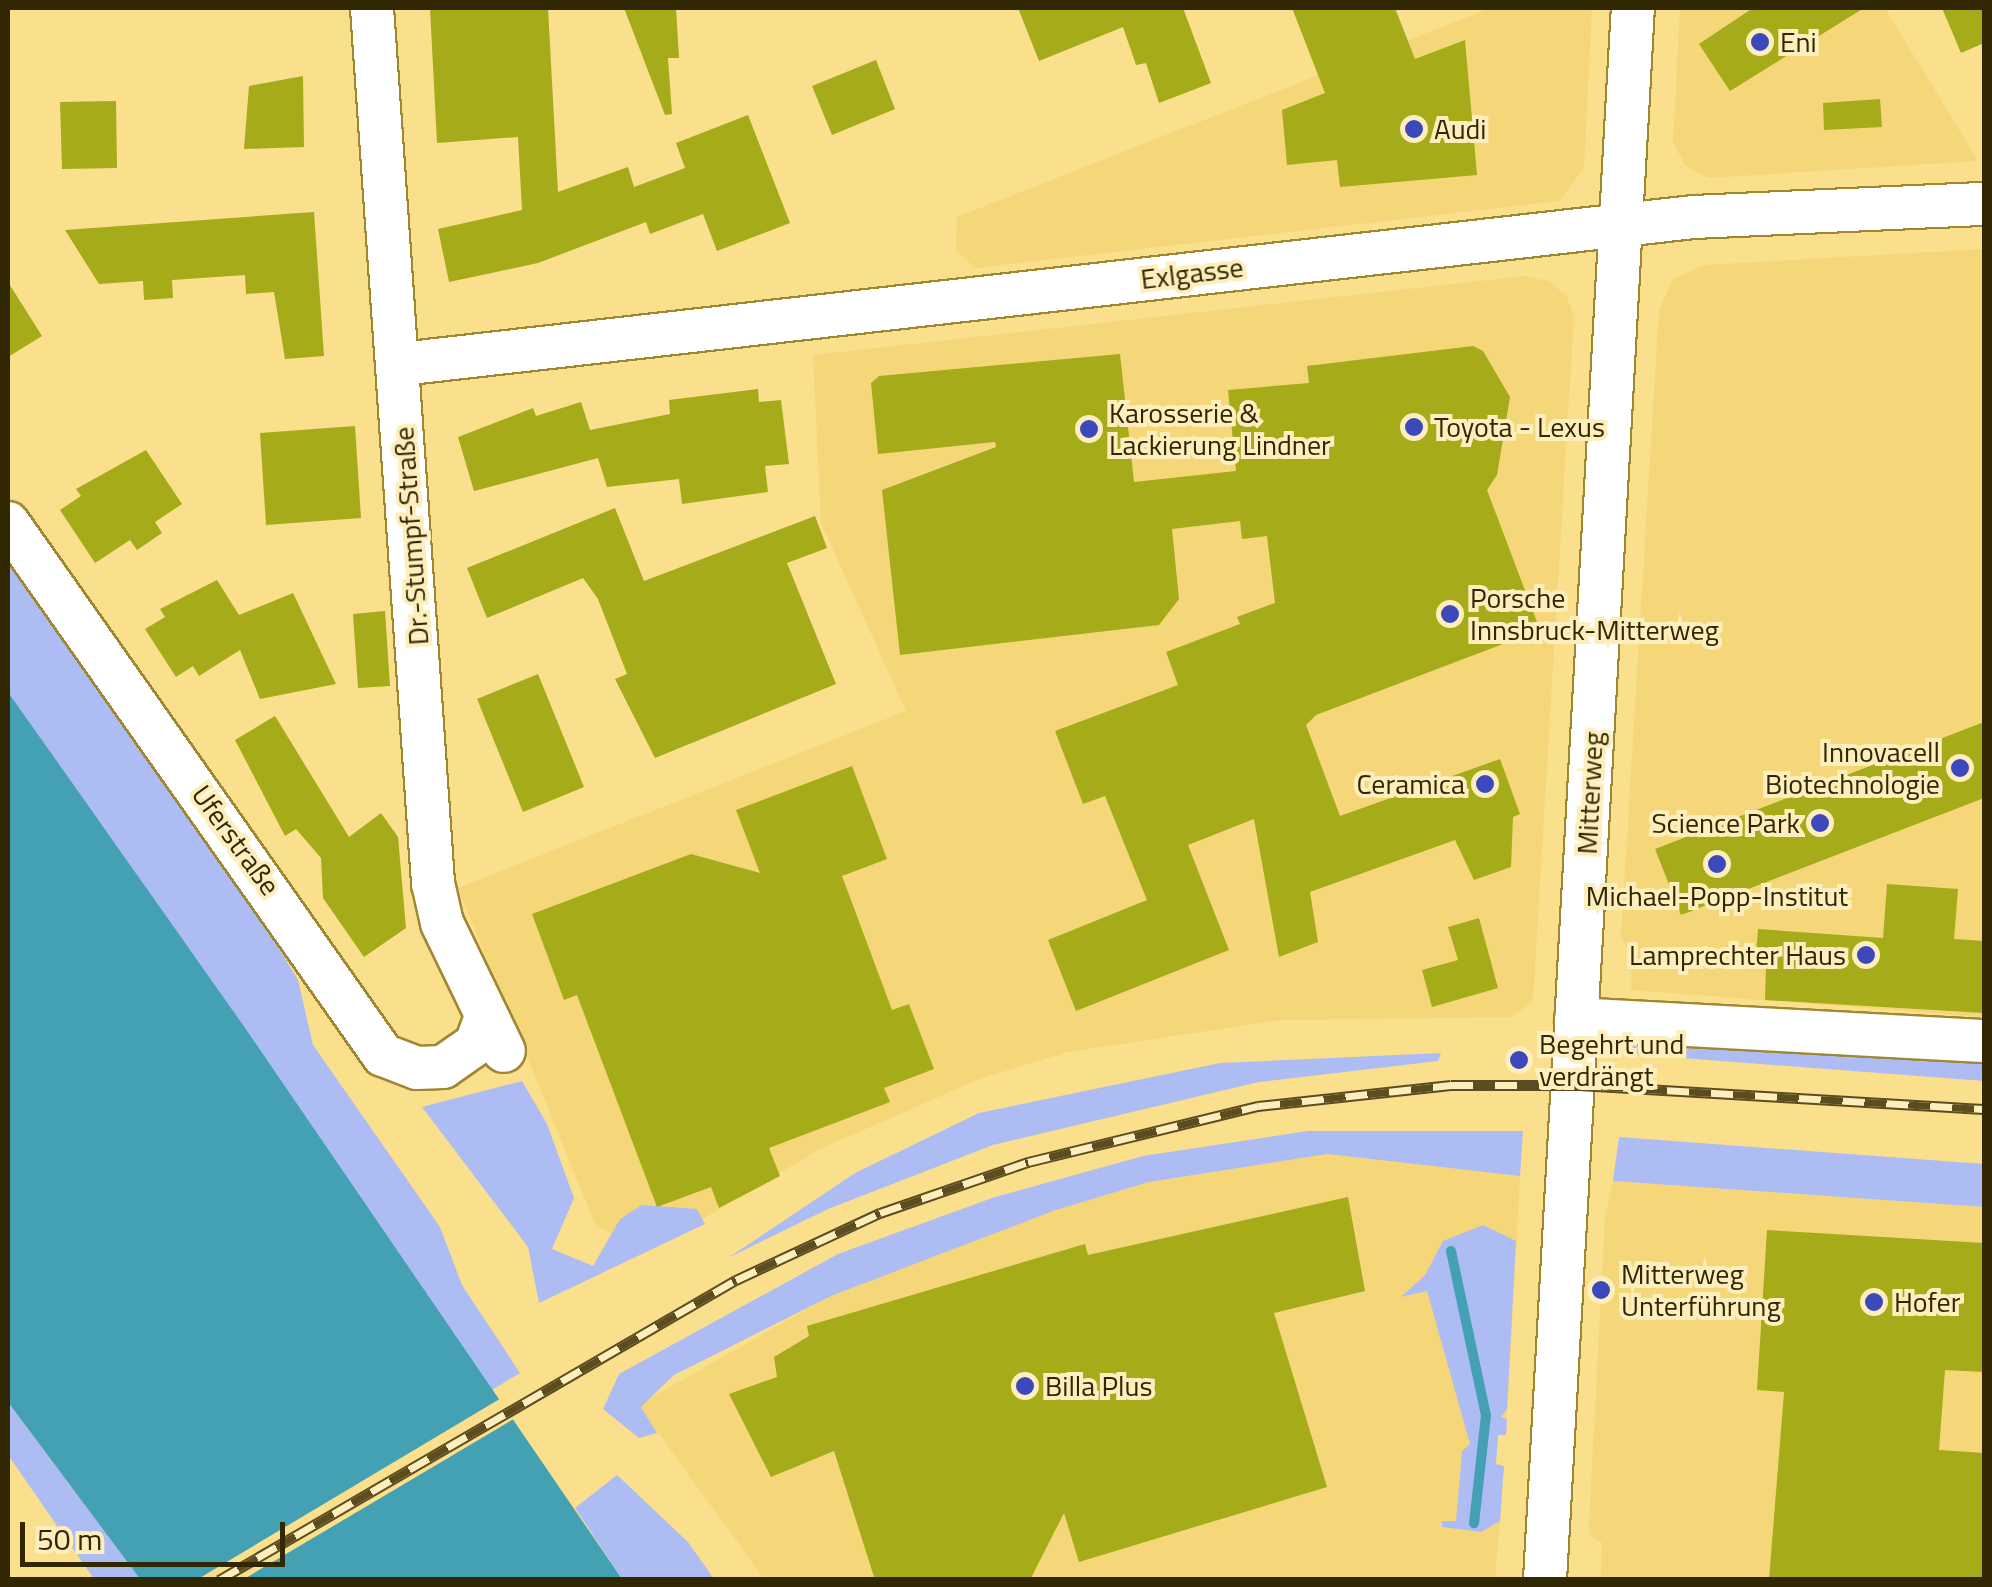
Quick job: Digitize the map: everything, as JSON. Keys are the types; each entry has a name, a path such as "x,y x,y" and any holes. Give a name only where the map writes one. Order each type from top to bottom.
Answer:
{"street":[{"name":"Dr.-Stumpf-Straße","path":"372,8 401,364 433,884 442,923 494,1035"},
{"name":"Mitterweg","path":"1544,1580 1633,8"},
{"name":"Exlgasse","path":"401,364 1694,217 1984,204"},
{"name":"Uferstraße","path":"8,523 383,1055 416,1068 443,1067 494,1035"},
{"path":"1576,1019 1984,1041"}],"shaded area":[{"path":"1490,8 1592,8 1584,168 1559,201 975,268 956,250 957,217"},
{"path":"1680,8 1885,8 1978,161 1708,178 1685,165 1673,143"},
{"path":"1984,249 1984,1017 1631,990 1632,958 1621,937 1659,310 1673,279 1704,265"},
{"path":"1525,276 1548,281 1566,295 1574,316 1533,1000 1512,1017 1280,1020 1068,1052 979,1079 818,1150 649,1251 596,1226 458,888 906,711 821,523 813,355"},
{"path":"8,546 185,794 298,980 313,1045 440,1227 462,1285 520,1373 492,1390 8,692"},
{"path":"8,692 243,1025 622,1579 140,1579 8,1402"},
{"path":"1630,1036 1984,1059 1984,1081 1630,1054"},
{"path":"1441,1053 1438,1061 1259,1082 993,1145 828,1209 728,1258 855,1173 979,1113 1220,1063"},
{"path":"522,1081 547,1124 574,1198 552,1249 593,1266 620,1219 642,1205 697,1209 705,1224 539,1303 528,1247 422,1107"},
{"path":"1308,1131 1523,1131 1520,1176 1327,1154 1149,1182 1053,1211 831,1296 674,1375 641,1407 657,1433 639,1438 603,1409 619,1374 838,1254 995,1197 1143,1156"},
{"path":"1619,1137 1984,1164 1984,1207 1613,1181"},
{"path":"1327,1154 1520,1176 1506,1435 1498,1435 1496,1465 1504,1467 1495,1579 764,1579 638,1405 830,1296 1053,1211 1149,1182"},
{"path":"1613,1181 1984,1207 1984,1579 1601,1579 1602,1543 1590,1535 1589,1524 1605,1217"},
{"path":"1483,1225 1516,1241 1507,1409 1501,1417 1507,1419 1506,1435 1498,1435 1496,1464 1504,1466 1500,1521 1481,1532 1442,1527 1442,1521 1456,1521 1462,1451 1470,1444 1427,1291 1401,1297 1425,1275 1443,1241"},
{"path":"8,1402 140,1579 94,1579 8,1455"},
{"path":"617,1475 688,1542 714,1579 622,1579 575,1508"}],"pier":[{"path":"503,1397 517,1417 244,1579 198,1579"}],"building":[{"path":"430,8 548,8 558,192 628,167 634,187 685,168 676,143 748,115 790,223 717,251 703,214 650,234 646,222 538,263 449,282 438,229 522,210 518,137 437,143"},
{"path":"624,8 676,8 679,58 668,58 672,114 665,115"},
{"path":"1018,8 1183,8 1211,83 1159,103 1146,63 1136,65 1123,27 1039,61"},
{"path":"1292,8 1395,8 1415,59 1465,40 1477,175 1340,187 1337,160 1287,165 1282,110 1325,93"},
{"path":"1753,8 1864,8 1730,91 1699,44"},
{"path":"1942,8 1984,8 1984,43 1961,53"},
{"path":"876,60 895,109 832,135 812,86"},
{"path":"303,76 304,147 244,149 249,86"},
{"path":"1880,99 1882,127 1824,130 1823,103"},
{"path":"116,101 117,168 62,169 60,102"},
{"path":"314,212 324,356 285,359 274,292 246,294 245,275 172,280 173,298 144,300 143,281 99,284 65,230"},
{"path":"8,282 42,336 8,357"},
{"path":"1473,346 1483,351 1510,397 1497,475 1487,490 1540,630 1316,715 1306,725 1340,816 1500,759 1520,814 1513,817 1511,867 1474,880 1455,840 1310,892 1318,942 1279,957 1254,819 1188,845 1229,950 1076,1011 1048,940 1147,900 1105,796 1083,804 1055,731 1178,685 1166,652 1240,624 1237,617 1275,603 1267,536 1242,539 1240,521 1172,529 1179,599 1159,625 900,655 882,490 996,447 995,442 878,454 871,383 879,376 1120,354 1134,482 1236,471 1228,390 1309,383 1307,366"},
{"path":"758,389 759,402 781,400 789,464 765,466 768,492 682,504 679,479 607,487 598,458 474,491 458,437 533,408 536,416 581,402 590,430 670,414 669,400"},
{"path":"355,426 361,518 266,525 260,433"},
{"path":"146,450 182,504 155,522 162,533 137,550 130,540 95,563 60,510 81,496 76,489"},
{"path":"615,508 644,581 815,516 827,548 787,563 836,684 655,758 615,679 627,674 598,599 583,578 487,618 467,568"},
{"path":"217,580 239,615 293,593 336,684 260,699 240,650 199,676 193,666 176,677 145,629 165,617 160,609"},
{"path":"385,611 390,686 358,688 353,614"},
{"path":"538,674 584,787 523,812 477,699"},
{"path":"275,716 349,837 381,813 398,837 406,928 364,957 323,898 321,858 296,829 285,836 235,740"},
{"name":"Science Park","path":"1984,722 1984,798 1681,915 1655,849"},
{"path":"852,766 887,859 842,876 892,1010 909,1004 934,1069 884,1088 890,1102 769,1148 780,1176 719,1208 711,1187 657,1207 577,995 564,1000 532,914 691,854 760,873 736,810"},
{"name":"Lamprechter Haus","path":"1887,884 1958,889 1954,939 1984,941 1984,1013 1765,1000 1766,967 1755,967 1758,929 1883,938"},
{"path":"1479,918 1498,988 1432,1007 1422,970 1458,960 1448,927"},
{"name":"Billa Plus","path":"1348,1197 1365,1291 1274,1313 1327,1487 1079,1562 1064,1513 1030,1580 875,1580 834,1451 771,1477 729,1394 777,1377 774,1357 809,1336 807,1326 1085,1244 1088,1255"},
{"path":"1767,1230 1984,1243 1984,1372 1945,1370 1939,1450 1984,1453 1984,1580 1769,1580 1784,1392 1757,1390"}],"waterway":[{"path":"1451,1251 1486,1415 1474,1523"}],"railway":[{"path":"219,1580 736,1280 880,1213 1028,1162 1258,1106 1451,1085 1579,1085 1984,1109"}],"place":[{"name":"Eni","path":"1760,42"},
{"name":"Audi","path":"1414,129"},
{"name":"Toyota - Lexus","path":"1414,427"},
{"name":"Karosserie & Lackierung Lindner","path":"1089,429"},
{"name":"Porsche Innsbruck-Mitterweg","path":"1450,614"},
{"name":"Innovacell Biotechnologie","path":"1960,768"},
{"name":"Ceramica","path":"1485,784"},
{"name":"Science Park","path":"1820,823"},
{"name":"Michael-Popp-Institut","path":"1717,864"},
{"name":"Lamprechter Haus","path":"1866,955"},
{"name":"Begehrt und verdrängt","path":"1519,1060"},
{"name":"Mitterweg Unterführung","path":"1601,1290"},
{"name":"Hofer","path":"1874,1302"},
{"name":"Billa Plus","path":"1025,1386"}]}
